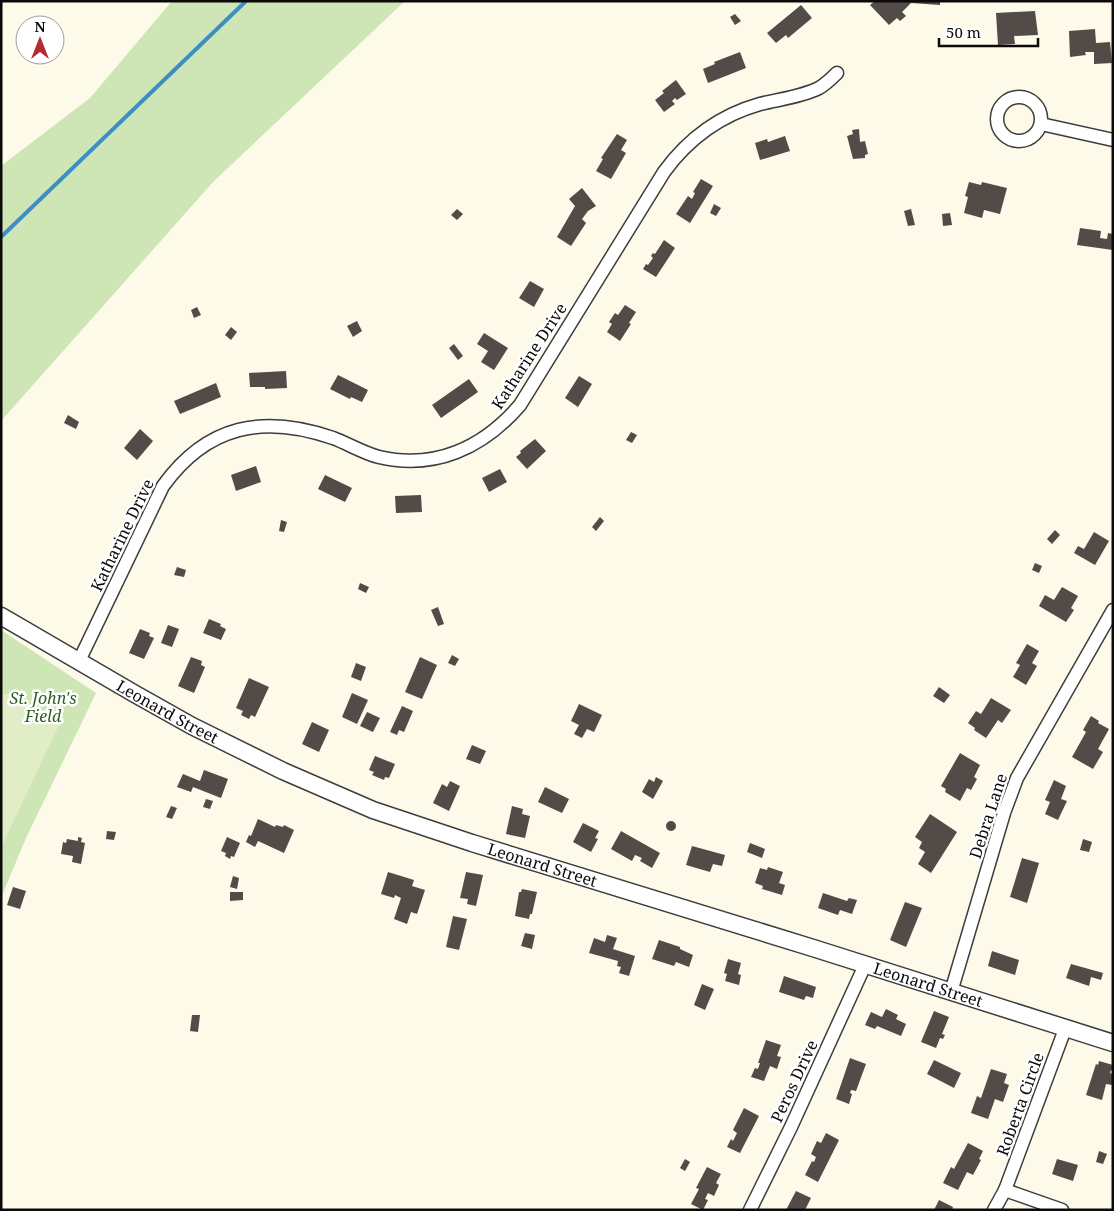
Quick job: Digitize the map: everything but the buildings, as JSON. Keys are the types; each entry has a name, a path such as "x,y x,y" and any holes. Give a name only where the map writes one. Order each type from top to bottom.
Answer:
{"street":[{"name":"Katharine Drive","path":"79,661 162,486 188,456 220,436 239,429 258,426 277,426 317,433 377,456 398,460 440,458 459,452 476,443 492,433 520,405 664,172 689,142 740,111 760,104 802,95 821,87 837,73"},
{"path":"1041,124 1113,140"},
{"name":"Debra Lane","path":"951,992 1004,813 1017,778 1113,610"},
{"name":"Leonard Street","path":"1,616 164,711 221,741 373,810 472,843 1113,1043"},
{"name":"Peros Drive","path":"750,1210 791,1127 865,965"},
{"name":"Roberta Circle","path":"994,1210 1005,1190 1065,1029"},
{"path":"1005,1190 1062,1210"}],"green space":[{"path":"172,1 405,1 213,182 1,421 1,166 90,98"},
{"name":"St. John's Field","path":"1,630 96,693 26,838 1,898"},
{"path":"1,694 10,694 61,721 1,848"}],"waterway":[{"path":"1,237 246,1"}]}
